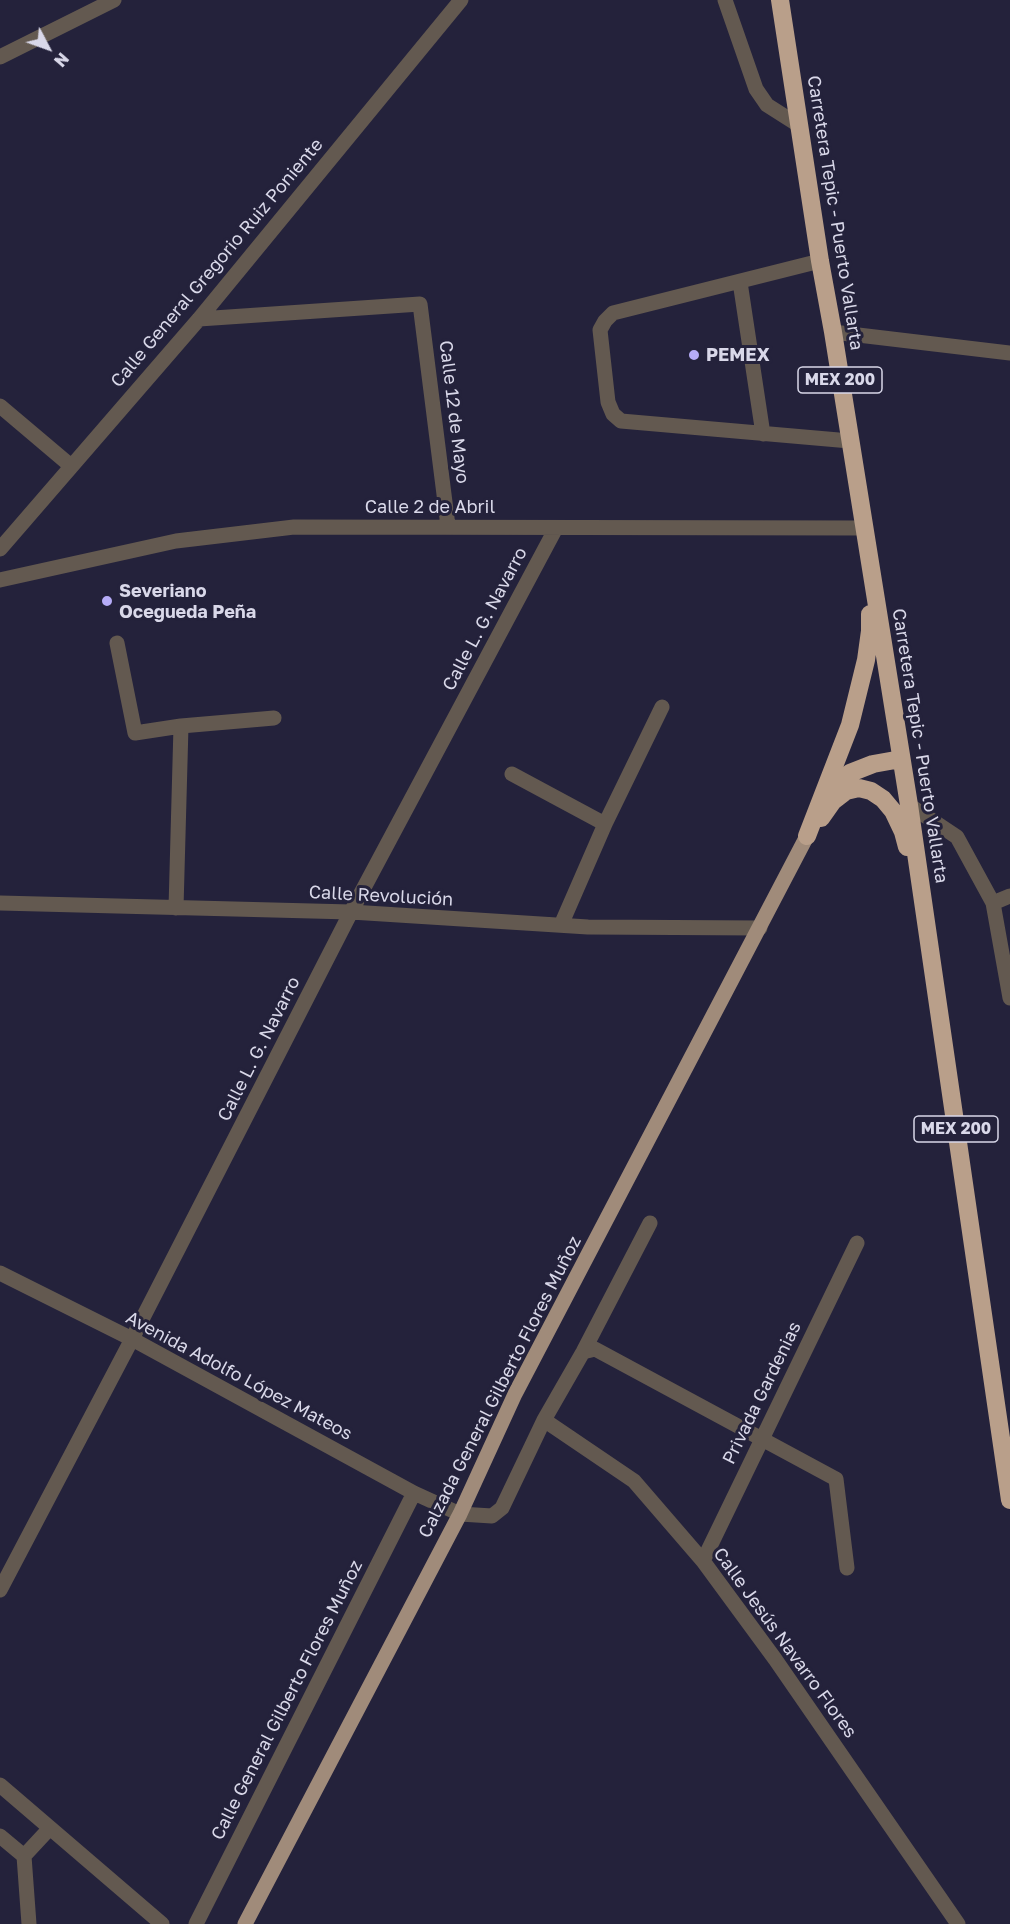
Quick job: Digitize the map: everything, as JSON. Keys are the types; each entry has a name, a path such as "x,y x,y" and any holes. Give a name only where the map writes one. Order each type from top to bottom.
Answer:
{"highway":[{"name":"Carretera Tepic - Puerto Vallarta","path":"780,0 820,261 909,805 1010,1500"},
{"path":"807,836 846,735 860,688 870,631 869,558"},
{"path":"807,836 834,791 850,773 873,764 901,759"},
{"path":"807,836 833,801 846,790 859,788 872,791 893,811 903,832 923,898"}],"main road":[{"name":"Calzada General Gilberto Flores Muñoz","path":"245,1924 460,1514 515,1394 807,836"}],"street":[{"path":"0,57 114,0"},
{"name":"Calle General Gregorio Ruiz Poniente","path":"0,549 199,319 461,0"},
{"path":"725,0 756,89 767,105 800,126"},
{"path":"820,261 613,313 600,330 608,402 613,414 621,421 850,441"},
{"path":"740,282 764,434"},
{"name":"Calle 12 de Mayo","path":"199,319 420,304 448,526"},
{"path":"833,332 1010,353"},
{"path":"0,406 71,466"},
{"name":"Calle 2 de Abril","path":"0,580 176,541 294,527 864,528"},
{"name":"Calle L. G. Navarro","path":"0,1590 132,1339 351,912 556,528"},
{"path":"117,643 135,732 274,718"},
{"path":"561,925 605,824 662,707"},
{"path":"176,908 181,726"},
{"path":"513,774 605,824"},
{"path":"909,805 957,837 993,903 1010,998"},
{"path":"993,903 1010,896"},
{"name":"Calle Revolución","path":"0,903 351,912 561,925 760,928"},
{"path":"460,1514 492,1516 502,1508 544,1420 583,1352 650,1223"},
{"name":"Privada Gardenias","path":"703,1561 857,1243"},
{"name":"Avenida Adolfo López Mateos","path":"0,1273 132,1339 414,1493 460,1514"},
{"path":"583,1352 595,1349 836,1479 847,1568"},
{"name":"Calle Jesús Navarro Flores","path":"544,1420 634,1481 703,1561 775,1659 958,1924"},
{"name":"Calle General Gilberto Flores Muñoz","path":"196,1924 414,1493"},
{"path":"0,1785 162,1924"},
{"path":"24,1856 50,1828"},
{"path":"0,1836 24,1856 29,1924"}],"place":[{"name":"PEMEX","path":"694,355"},
{"name":"Severiano Ocegueda Peña","path":"107,601"}]}
